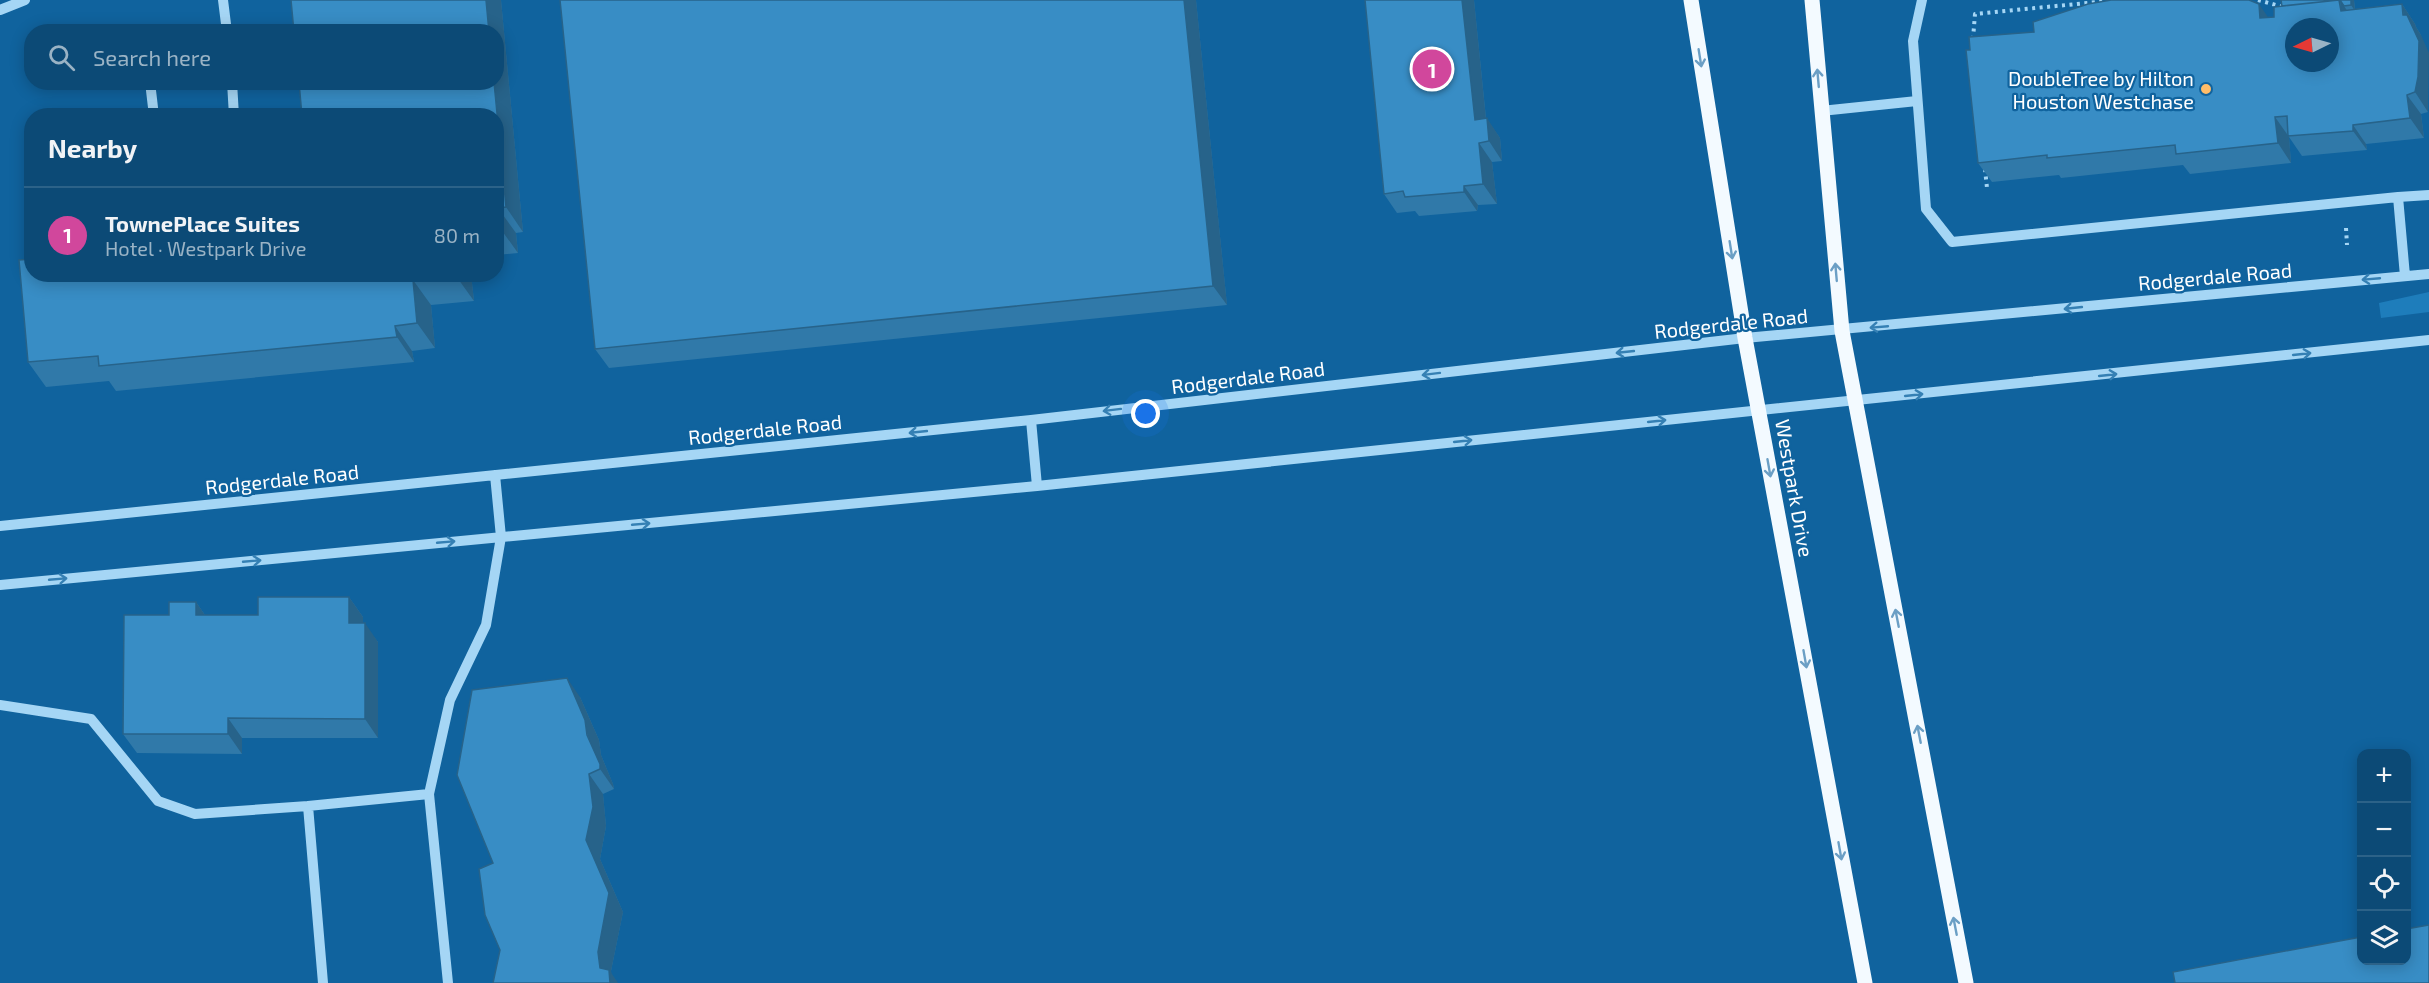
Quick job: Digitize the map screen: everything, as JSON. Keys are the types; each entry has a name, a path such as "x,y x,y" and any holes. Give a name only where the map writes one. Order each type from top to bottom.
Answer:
{"main road":[{"name":"Westpark Drive","path":"1691,0 1745,338 1865,983"},
{"path":"1812,0 1842,331 1966,983"}],"street":[{"path":"0,10 25,0"},
{"path":"224,0 226,24"},
{"path":"1922,0 1913,41 1926,209 1952,242 2429,195"},
{"path":"151,90 153,108"},
{"path":"232,90 234,108"},
{"path":"1821,111 1917,101"},
{"path":"2398,197 2405,276"},
{"name":"Rodgerdale Road","path":"0,526 1031,420 1745,338 1842,331 2429,274"},
{"path":"0,585 1037,486 1759,410 1856,402 2429,340"},
{"path":"1031,420 1037,486"},
{"path":"448,983 429,795 450,700 486,625 501,537 495,475"},
{"path":"0,705 91,719 158,801 195,814 429,795"},
{"path":"308,806 323,983"}],"path":[{"path":"1972,40 1975,14 2117,0"},
{"path":"2258,0 2285,8"},
{"path":"2076,4 2079,14"},
{"path":"1984,165 1987,188"},
{"path":"2346,228 2348,245"}],"shaded area":[{"path":"2429,292 2429,312 2381,318 2379,303"}],"building":[{"path":"291,0 486,0 488,24 293,24"},
{"path":"560,0 1184,0 1213,286 595,349"},
{"path":"1365,0 1462,0 1475,120 1487,118 1489,141 1479,143 1483,184 1464,186 1464,192 1405,197 1403,191 1384,194"},
{"name":"DoubleTree by Hilton Houston Westchase","path":"2111,0 2249,0 2259,4 2260,18 2274,17 2274,7 2339,0 2341,11 2402,4 2403,15 2407,15 2419,41 2418,77 2415,92 2407,95 2410,118 2353,125 2353,131 2288,136 2287,116 2275,117 2278,143 2176,154 2175,145 1978,163 1966,50 1970,50 1969,37 2034,32 2033,22 2088,4"},
{"path":"2281,0 2339,0 2282,6"},
{"path":"2340,0 2351,0 2351,5 2344,6"},
{"path":"300,90 495,90 496,108 301,108"},
{"path":"19,260 24,260 24,282 413,282 417,323 395,326 397,337 99,366 98,356 28,362"},
{"path":"258,597 349,597 349,623 365,623 365,719 228,718 228,734 123,734 124,615 169,615 169,602 196,602 196,615 258,615"},
{"path":"567,678 600,764 600,769 589,774 593,807 586,840 609,893 598,952 600,968 609,970 610,983 493,983 500,950 485,915 479,869 493,863 457,775 472,690"},
{"path":"2429,925 2429,983 2175,983 2173,972 2357,938 2357,965 2411,965 2411,928"}],"place":[{"name":"TownePlace Suites","path":"1432,69"},
{"name":"DoubleTree by Hilton Houston Westchase","path":"2206,89"}]}
